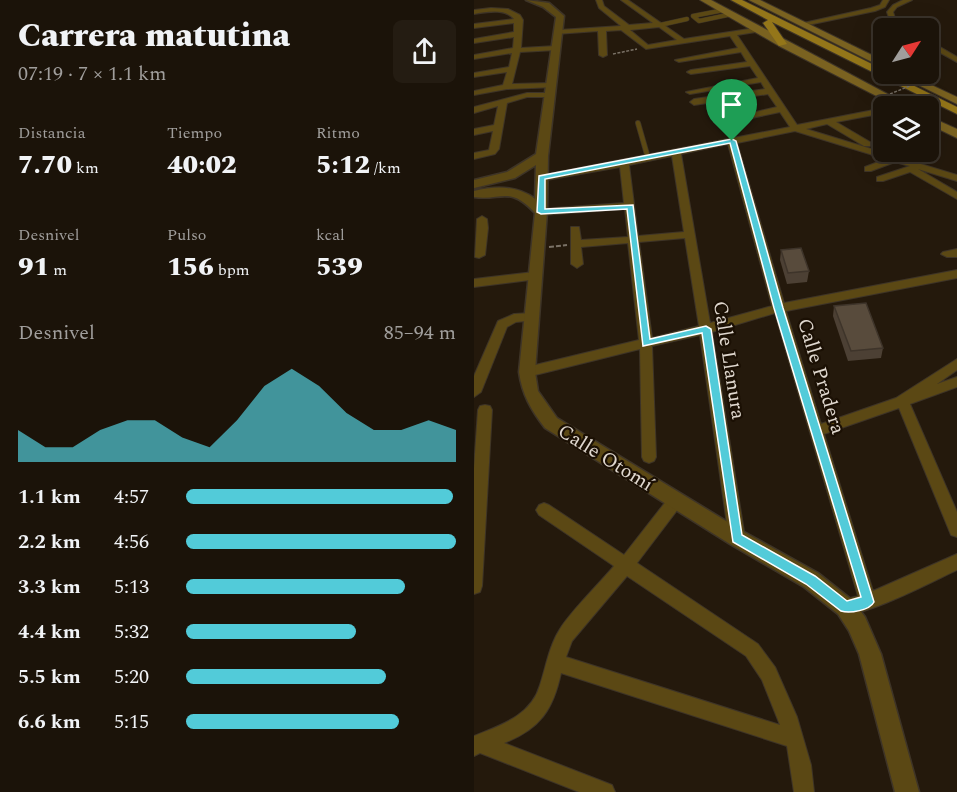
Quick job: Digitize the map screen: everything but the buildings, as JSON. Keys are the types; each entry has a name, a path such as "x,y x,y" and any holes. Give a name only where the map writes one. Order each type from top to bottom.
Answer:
{"main road":[{"path":"704,0 871,58"},
{"path":"735,0 766,23"},
{"path":"745,0 782,44 883,96"},
{"path":"753,0 871,58"},
{"path":"727,8 766,23 907,96"},
{"path":"818,41 957,109"},
{"path":"923,84 954,98 957,109"},
{"path":"939,113 957,122"},
{"path":"939,125 957,134"}],"street":[{"path":"530,0 546,5 560,16 559,32 660,25"},
{"path":"624,0 683,41"},
{"path":"803,24 873,10 883,6 886,0"},
{"path":"892,18 890,12 895,6 909,0"},
{"path":"474,12 506,10 518,16 517,50 510,69 507,87"},
{"path":"599,10 624,26"},
{"path":"599,10 624,26 645,47 732,33 766,23"},
{"path":"474,26 519,20"},
{"path":"602,30 603,55"},
{"name":"Calle Otomí","path":"559,32 542,156 541,212 527,372 530,391 539,408 551,423 737,538 811,580 845,607 857,624 870,654 907,792"},
{"path":"732,33 761,80 795,128 873,152"},
{"path":"474,41 517,34"},
{"path":"474,57 517,50 556,48"},
{"path":"939,49 957,60"},
{"path":"679,60 742,50"},
{"path":"691,72 751,64"},
{"path":"474,75 510,69"},
{"path":"690,92 761,80"},
{"path":"474,93 507,87 551,90"},
{"path":"474,110 551,90"},
{"path":"694,102 769,91"},
{"path":"474,156 492,152 503,103"},
{"path":"765,125 756,110 782,109"},
{"name":"Calle Pradera","path":"756,110 716,118 728,137 868,602"},
{"path":"541,177 648,158 728,137 795,128 873,112"},
{"path":"828,121 873,147"},
{"path":"474,132 498,128"},
{"name":"Calle Llanura","path":"676,152 688,235 706,329 737,538"},
{"path":"474,184 511,175 542,156"},
{"path":"868,169 883,162"},
{"path":"904,162 957,178"},
{"path":"624,163 646,344 649,457"},
{"path":"880,179 911,169 957,196"},
{"path":"474,194 511,191 529,198 541,212 630,206"},
{"path":"479,255 480,225"},
{"path":"575,229 577,264"},
{"path":"576,244 688,235"},
{"path":"954,253 957,269"},
{"path":"527,372 706,329 779,308 957,274"},
{"path":"474,283 534,276"},
{"path":"474,392 502,324 514,318 532,317"},
{"path":"902,400 957,364"},
{"path":"818,431 957,382"},
{"path":"902,400 957,530"},
{"path":"474,586 486,410"},
{"path":"478,745 518,728 536,712 548,691 555,662 566,635 626,565 676,500"},
{"path":"544,510 752,650 770,676 794,739 805,779 804,792"},
{"path":"845,607 868,602 957,562"},
{"path":"555,662 794,739"},
{"path":"478,745 605,792"}],"lane":[{"path":"727,8 699,21 693,16 727,8"},
{"path":"660,25 687,20"},
{"path":"638,123 648,158"}],"path":[{"path":"603,55 645,47"},
{"path":"890,94 912,85"},
{"path":"537,248 576,244"}],"route":[{"path":"732,141 779,308 868,602 845,607 811,580 737,538 706,329 646,344 630,206 541,212 541,177 732,141"}]}
